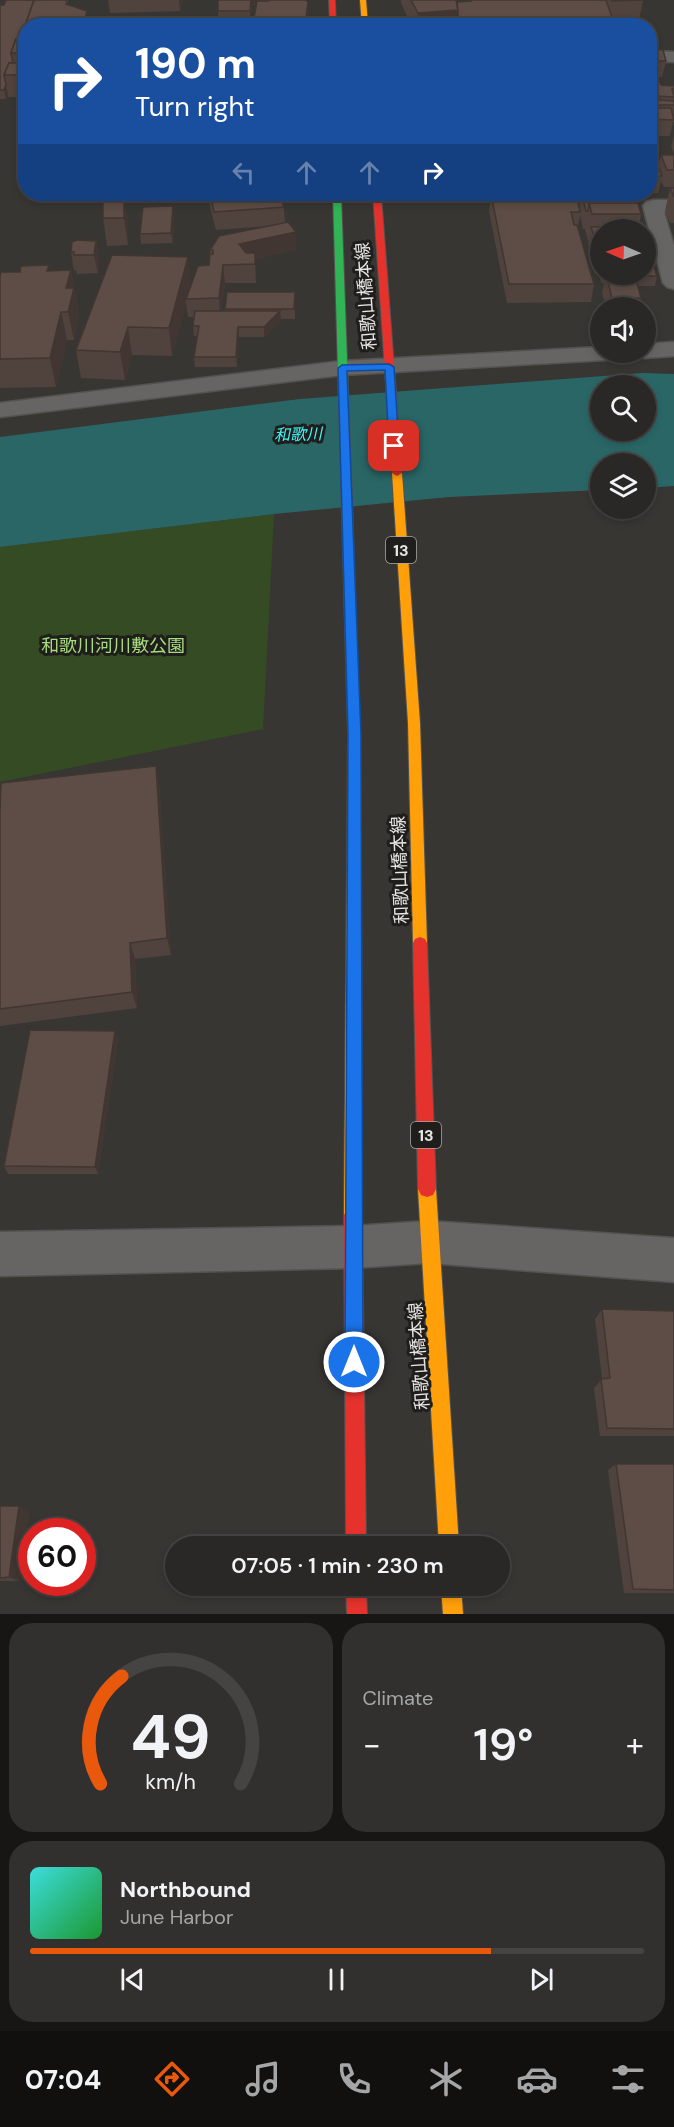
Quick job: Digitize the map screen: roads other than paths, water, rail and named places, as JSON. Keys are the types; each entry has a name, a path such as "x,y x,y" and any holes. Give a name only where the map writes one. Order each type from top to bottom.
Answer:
{"main road":[{"path":"332,0 333,18"},
{"path":"363,0 364,18"},
{"name":"和歌山橋本線","path":"337,201 354,735 353,1247 356,1536"},
{"name":"和歌山橋本線","path":"377,201 414,723 429,1242 448,1536"},
{"path":"356,1596 357,1614"},
{"path":"452,1596 453,1614"}],"street":[{"path":"657,56 674,57"},
{"path":"674,206 653,206 674,283"},
{"path":"656,351 674,350"},
{"path":"0,410 55,402 343,374 590,355"},
{"path":"0,1254 353,1247 429,1242 674,1260"}],"water":[{"name":"和歌川","path":"674,374 674,486 656,487 656,453 590,453 590,490 449,497 274,514 0,547 0,437 300,399 590,377 590,441 656,441 656,375 617,375"}],"park label":[{"name":"和歌川河川敷公園","path":"113,646"}]}
